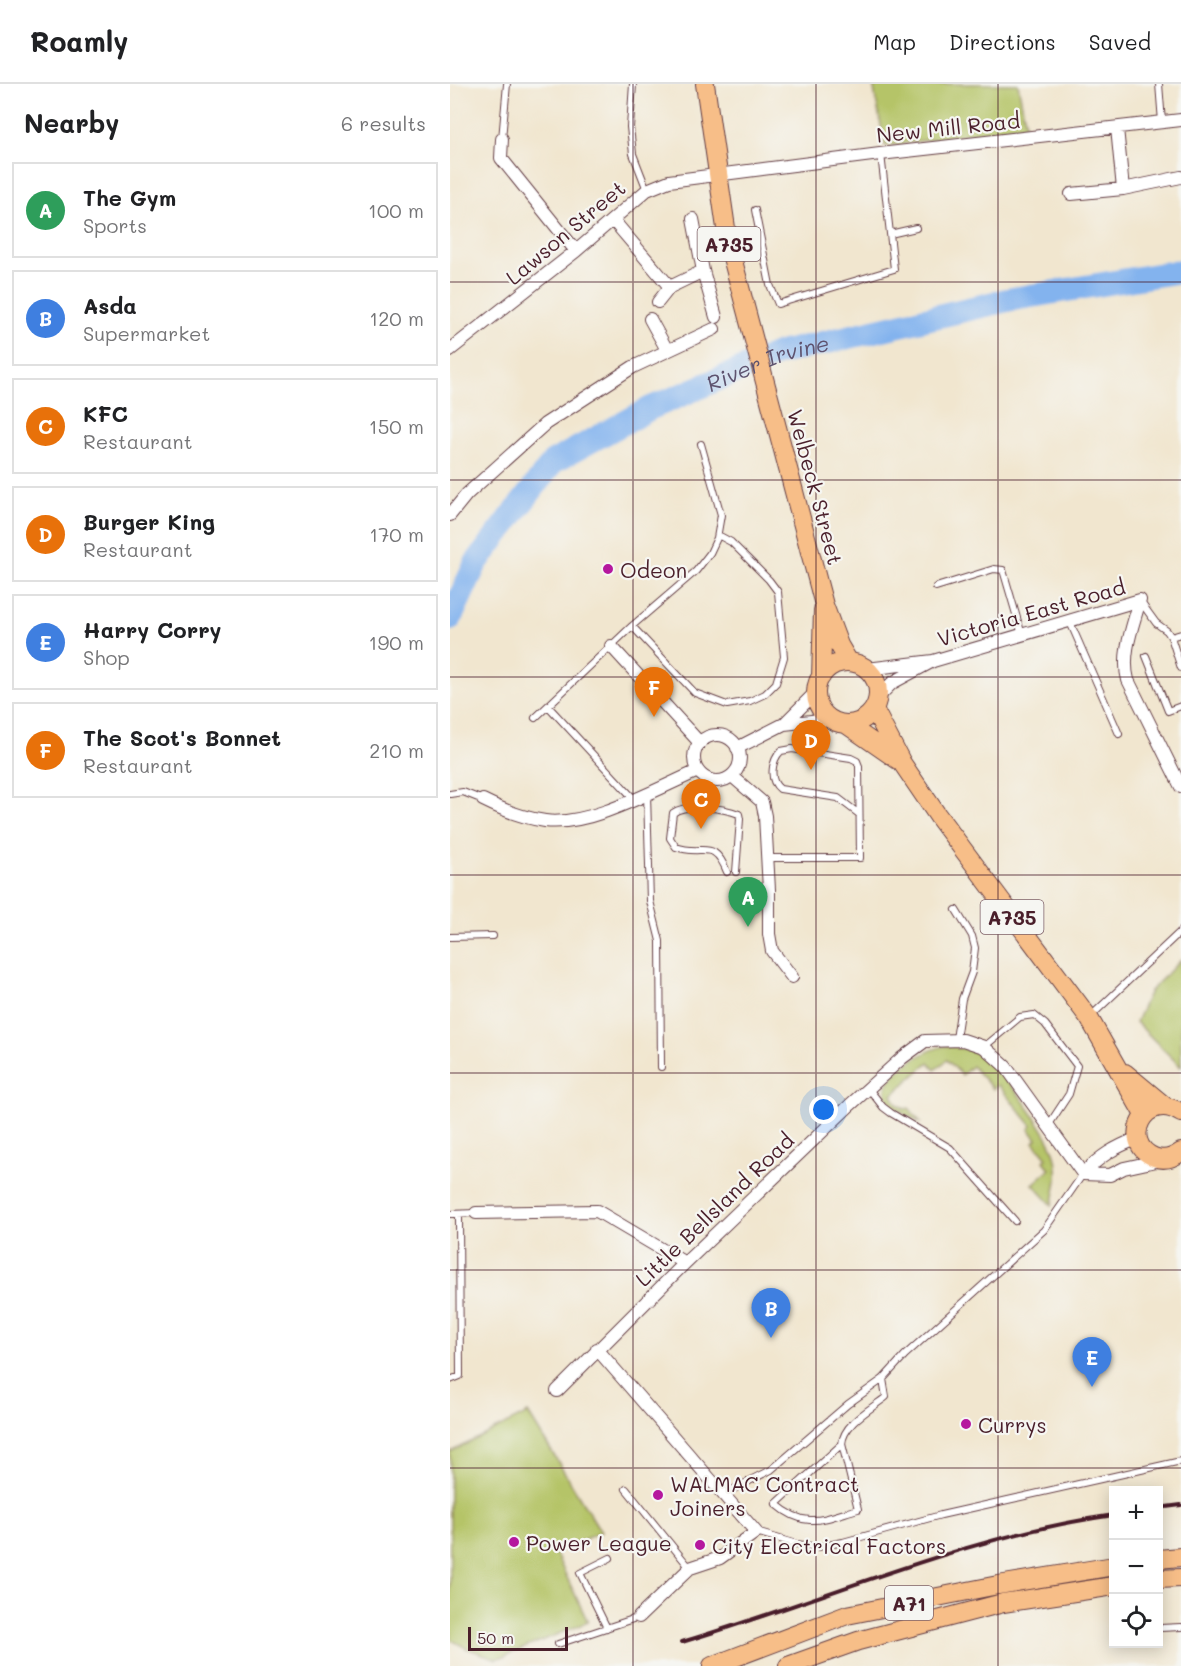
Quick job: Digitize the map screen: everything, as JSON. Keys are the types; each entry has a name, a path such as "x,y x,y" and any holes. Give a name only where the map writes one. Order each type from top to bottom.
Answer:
{"main road":[{"name":"A735","path":"705,84 719,173"},
{"name":"Welbeck Street","path":"719,173 728,242 824,606 839,645 849,662"},
{"name":"Welbeck Street","path":"818,685 824,606"},
{"path":"818,685 833,665 849,662 867,669"},
{"name":"A735","path":"867,669 876,681 876,703 881,726 902,763 952,836 1089,1018 1144,1115 1158,1107 1174,1110"},
{"name":"A735","path":"818,685 818,703 823,712 902,763"},
{"path":"838,721 862,720 876,703"},
{"name":"A735","path":"1117,1066 1174,1110"},
{"path":"1144,1115 1139,1122 1140,1146 1151,1156 1176,1155"},
{"path":"1163,1559 1181,1557"},
{"name":"A71","path":"712,1666 847,1615 998,1585 1109,1567"},
{"path":"1163,1579 1181,1578"},
{"name":"A71","path":"788,1666 858,1641 1003,1603 1109,1587"}],"street":[{"name":"New Mill Road","path":"719,173 1181,120"},
{"path":"1117,128 1123,189"},
{"path":"502,139 501,158 576,251"},
{"name":"Lawson Street","path":"450,350 576,251 647,190 669,181 719,173"},
{"path":"1071,194 1123,189 1181,177"},
{"path":"450,515 467,494 545,424 633,367 715,323 693,219"},
{"path":"613,220 670,287"},
{"path":"658,302 670,287 703,271"},
{"path":"650,319 667,350"},
{"path":"1140,600 1125,658 1125,669 1128,680 1181,787"},
{"name":"Victoria East Road","path":"867,669 933,661 1140,600"},
{"path":"611,646 700,743"},
{"name":"Victoria East Road","path":"876,703 892,683 933,661"},
{"path":"737,748 784,724 818,685"},
{"path":"784,724 838,721"},
{"path":"713,736 720,736 727,738 737,748 739,763 732,776 725,780 710,780 698,771 694,757 700,743 713,736"},
{"path":"483,800 506,812 546,821 581,819 606,812 698,771"},
{"path":"732,776 762,802 765,816 769,934 772,951 792,977"},
{"name":"Little Bellsland Road","path":"557,1391 685,1263 868,1088 925,1041 956,1039 984,1047 1006,1067 1083,1174"},
{"path":"1083,1174 1098,1158 1138,1138"},
{"path":"1083,1174 1110,1175 1124,1168 1176,1155"},
{"path":"476,1213 597,1211 685,1263"},
{"path":"597,1349 756,1532 720,1558 690,1568 639,1617"}],"lane":[{"path":"502,139 507,84"},
{"path":"633,84 630,127 633,154 647,190"},
{"path":"1160,84 1162,122"},
{"path":"755,210 770,285 778,304 894,269 880,154"},
{"path":"890,234 916,228"},
{"path":"535,718 632,626 696,571 710,553 718,535 721,515 701,444"},
{"path":"632,626 695,693 728,705 750,701 765,694 776,682 784,657 778,592 731,542 718,535"},
{"path":"936,587 994,569 1004,570 1022,635"},
{"path":"1140,600 1156,623 1171,637 1181,668"},
{"path":"1070,622 1119,734"},
{"path":"1171,637 1181,634"},
{"path":"1146,656 1168,711 1181,706"},
{"path":"548,706 634,799"},
{"path":"767,858 860,858 859,766 857,761 851,758 786,749 781,751 776,757 772,777 776,786 780,789 838,798 859,814"},
{"path":"450,794 463,792 483,800"},
{"path":"647,793 650,901 660,941 662,1067"},
{"path":"727,872 721,858 714,851 676,847 670,838 673,813 679,808 731,811 739,814 736,872"},
{"path":"956,910 972,936 975,948 972,972 962,999 956,1039"},
{"path":"1089,1018 1181,930"},
{"path":"450,937 493,936"},
{"path":"984,1047 1020,1017 1034,1016 1045,1024 1077,1066 1069,1094 1048,1126"},
{"path":"868,1088 883,1107 891,1113 950,1148 1015,1221"},
{"path":"724,1494 771,1470 848,1404 883,1379 1044,1230 1083,1174"},
{"path":"450,1214 476,1213"},
{"path":"450,1380 460,1376 459,1214"},
{"path":"450,1343 459,1342"},
{"path":"842,1444 776,1504 789,1515 808,1520 819,1520 858,1509 842,1437 847,1429 886,1397 883,1379"},
{"path":"756,1532 797,1544 818,1547 940,1515 1181,1461"},
{"path":"626,1489 690,1568"},
{"path":"607,1628 580,1573 610,1558"},
{"path":"558,1644 639,1617"},
{"path":"1163,1628 1181,1627"}],"green space":[{"path":"873,84 1018,84 1026,126 885,146"},
{"path":"1181,960 1181,1067 1136,1022 1150,991"},
{"path":"945,1046 973,1051 990,1062 1012,1086 1034,1116 1055,1155 1057,1180 1052,1205 1033,1184 1050,1169 1044,1161 1047,1158 1034,1142 1037,1139 1029,1129 1032,1126 998,1085 993,1089 972,1066 962,1075 947,1060 935,1070 929,1062 892,1095 897,1104 905,1109 909,1108 921,1123 897,1110 889,1102 886,1089 897,1072 927,1052"},
{"name":"Power League","path":"528,1413 601,1532 555,1552 588,1622 497,1659 466,1648 450,1639 450,1452"}],"waterway":[{"name":"River Irvine","path":"450,619 476,563 553,462 651,408 780,353 1007,300 1181,271"}],"railway":[{"path":"1163,1507 1181,1505"},
{"path":"682,1642 949,1553 1058,1525 1109,1516"}],"place":[{"name":"Odeon","path":"608,569"},
{"name":"The Scot's Bonnet","path":"654,717"},
{"name":"Burger King","path":"811,770"},
{"name":"KFC","path":"701,829"},
{"name":"The Gym","path":"748,927"},
{"name":"Asda","path":"771,1338"},
{"name":"Harry Corry","path":"1092,1387"},
{"name":"Currys","path":"966,1424"},
{"name":"WALMAC Contract Joiners","path":"658,1495"},
{"name":"Power League","path":"514,1542"},
{"name":"City Electrical Factors","path":"700,1545"}]}
